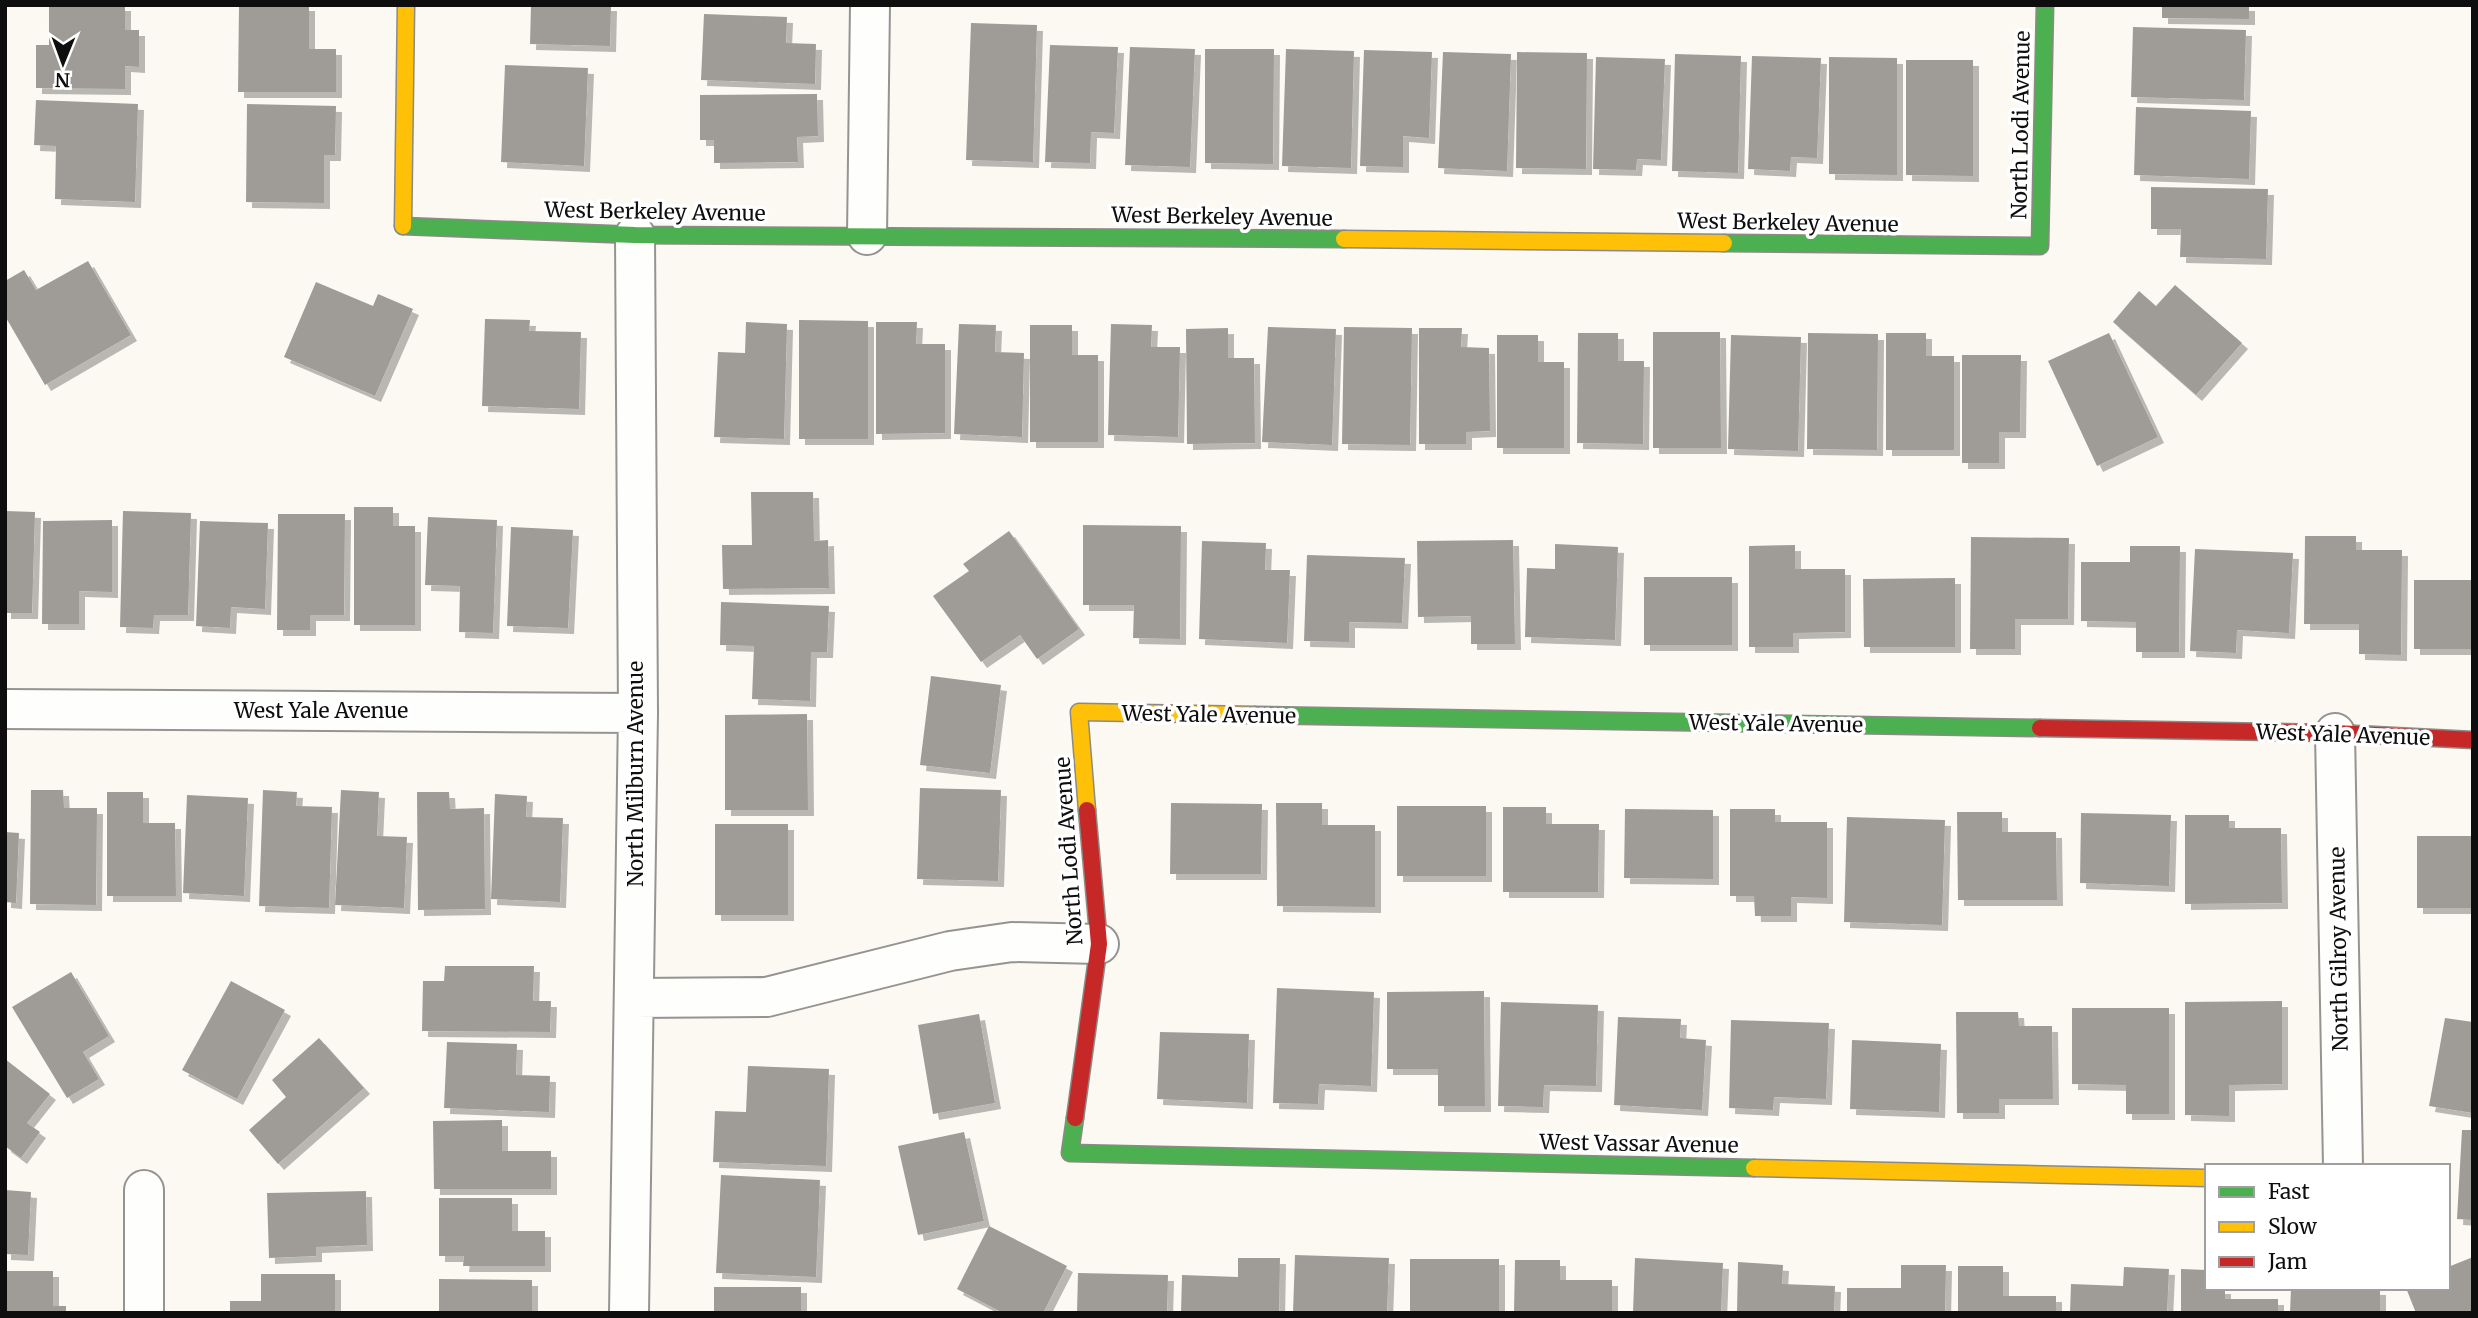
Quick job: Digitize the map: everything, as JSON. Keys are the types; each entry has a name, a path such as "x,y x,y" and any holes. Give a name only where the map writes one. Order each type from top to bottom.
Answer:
{"street":[{"name":"West Berkeley Avenue","path":"406,5 403,227 635,235 2040,246"},
{"path":"867,235 870,5"},
{"name":"North Lodi Avenue","path":"2040,246 2045,5"},
{"name":"North Milburn Avenue","path":"629,1313 638,713 635,235"},
{"name":"West Yale Avenue","path":"5,709 638,713"},
{"name":"North Lodi Avenue","path":"1070,1153 1099,944 1079,712"},
{"name":"West Yale Avenue","path":"1079,712 2335,733 2473,740"},
{"name":"North Gilroy Avenue","path":"2335,733 2343,1164"},
{"path":"634,998 767,997 950,951 1012,942 1099,944"},
{"name":"West Vassar Avenue","path":"1070,1153 2205,1178"},
{"path":"144,1189 144,1313"}],"building":[{"path":"49,5 125,5 125,30 139,30 139,67 125,66 125,89 36,88 36,45 49,45"},
{"path":"239,5 309,5 309,49 336,49 336,92 238,92"},
{"path":"531,5 611,5 610,46 530,44"},
{"path":"2162,5 2249,5 2249,19 2162,18"},
{"path":"704,14 787,17 786,43 816,44 815,84 701,80"},
{"path":"971,23 1037,25 1033,162 966,160"},
{"path":"2133,27 2246,30 2244,100 2131,97"},
{"path":"1050,45 1118,47 1114,133 1091,132 1090,163 1045,162"},
{"path":"1130,47 1195,49 1190,167 1125,165"},
{"path":"1205,49 1274,49 1273,164 1205,163"},
{"path":"1286,49 1354,51 1351,168 1282,166"},
{"path":"1364,50 1432,52 1429,138 1403,136 1403,167 1360,166"},
{"path":"1443,52 1511,54 1507,171 1438,168"},
{"path":"1517,52 1587,53 1586,169 1516,168"},
{"path":"1675,54 1741,56 1738,173 1672,171"},
{"path":"1752,56 1821,58 1817,158 1791,157 1790,171 1748,169"},
{"path":"1596,57 1665,59 1661,160 1637,159 1636,170 1593,169"},
{"path":"1829,57 1897,58 1897,175 1829,174"},
{"path":"1906,60 1973,60 1973,176 1906,175"},
{"path":"505,65 588,68 584,166 501,162"},
{"path":"817,94 818,136 797,137 798,162 714,163 714,140 700,140 700,95"},
{"path":"36,100 138,104 135,202 55,199 56,146 34,145"},
{"path":"247,104 336,106 335,155 324,155 324,203 246,202"},
{"path":"2136,107 2251,111 2249,179 2134,175"},
{"path":"2151,187 2268,189 2266,259 2180,257 2181,229 2151,229"},
{"path":"88,261 131,335 45,385 5,316 5,281 24,270 36,290"},
{"path":"316,282 373,306 378,294 413,309 375,396 284,357"},
{"path":"2175,285 2242,343 2196,395 2113,322 2139,291 2156,306"},
{"path":"485,319 530,320 529,331 581,332 579,409 482,406"},
{"path":"799,320 868,321 868,439 799,439"},
{"path":"746,322 787,324 784,439 714,437 718,352 745,353"},
{"path":"876,322 917,322 916,344 945,344 945,433 876,434"},
{"path":"959,324 996,325 995,352 1024,353 1022,437 954,434"},
{"path":"1111,324 1152,325 1151,347 1180,347 1178,437 1108,435"},
{"path":"1030,325 1072,325 1072,355 1098,355 1098,442 1030,442"},
{"path":"1268,327 1336,329 1332,445 1262,442"},
{"path":"1344,327 1412,328 1410,445 1342,444"},
{"path":"1228,328 1228,358 1254,358 1255,443 1187,444 1186,329"},
{"path":"1419,328 1462,328 1461,347 1489,348 1490,431 1466,432 1466,444 1419,444"},
{"path":"1653,332 1720,332 1721,448 1653,448"},
{"path":"1578,333 1618,333 1618,361 1644,361 1643,444 1577,443"},
{"path":"1808,333 1878,334 1877,450 1807,449"},
{"path":"1886,333 1926,333 1926,356 1954,356 1954,450 1886,450"},
{"path":"2109,333 2158,437 2097,466 2048,361"},
{"path":"1497,335 1538,335 1538,362 1564,362 1564,448 1497,448"},
{"path":"1731,335 1801,337 1798,451 1728,449"},
{"path":"1962,355 2021,355 2020,432 1999,432 1999,463 1962,463"},
{"path":"751,492 813,492 814,541 828,540 829,588 723,589 722,545 752,545"},
{"path":"354,507 393,507 393,526 415,526 415,625 354,625"},
{"path":"5,511 35,512 32,613 5,613"},
{"path":"123,511 191,513 188,615 154,615 153,628 120,627"},
{"path":"278,514 345,514 344,615 310,615 310,630 277,630"},
{"path":"428,517 497,520 493,633 459,632 460,586 425,585"},
{"path":"112,520 112,592 79,591 79,624 42,624 43,521"},
{"path":"200,521 268,523 265,609 231,607 230,628 196,626"},
{"path":"1083,525 1181,526 1180,639 1133,638 1134,605 1083,605"},
{"path":"511,527 573,530 568,628 507,626"},
{"path":"1009,531 1079,629 1037,659 1020,635 981,662 933,596 969,571 963,564"},
{"path":"2305,536 2356,536 2356,550 2402,550 2401,655 2359,654 2359,624 2304,624"},
{"path":"1971,537 2069,538 2068,619 2015,619 2015,649 1970,649"},
{"path":"1513,540 1515,644 1471,644 1471,616 1418,617 1417,541"},
{"path":"1202,541 1266,543 1265,570 1290,570 1287,643 1199,639"},
{"path":"1555,544 1618,547 1615,640 1525,637 1527,568 1555,569"},
{"path":"1795,545 1795,569 1845,569 1845,632 1793,633 1793,647 1749,647 1749,546"},
{"path":"2130,546 2180,546 2179,652 2136,652 2136,622 2081,621 2081,562 2130,562"},
{"path":"2195,549 2293,553 2289,633 2237,630 2236,653 2190,651"},
{"path":"1307,555 1405,558 1402,623 1349,622 1349,642 1304,641"},
{"path":"1644,577 1732,577 1732,645 1644,645"},
{"path":"1955,578 1955,647 1864,647 1863,579"},
{"path":"2414,580 2473,580 2473,649 2414,649"},
{"path":"721,602 829,606 827,652 811,652 810,701 752,699 754,646 720,645"},
{"path":"931,676 1001,685 990,773 920,765"},
{"path":"807,714 808,810 725,810 725,715"},
{"path":"920,788 1001,790 998,881 917,879"},
{"path":"31,790 63,790 64,808 97,808 96,905 30,904"},
{"path":"263,790 297,792 296,806 332,807 329,908 259,906"},
{"path":"341,790 379,792 377,836 407,837 404,908 335,905"},
{"path":"107,792 143,792 143,823 175,823 176,896 107,896"},
{"path":"417,792 449,792 450,809 484,808 485,909 418,910"},
{"path":"495,794 527,796 526,817 563,818 560,902 491,899"},
{"path":"187,795 248,798 244,896 183,893"},
{"path":"1171,803 1262,804 1261,874 1170,874"},
{"path":"1276,803 1322,803 1322,825 1375,825 1375,907 1277,906"},
{"path":"1397,806 1486,806 1486,876 1397,876"},
{"path":"1503,807 1546,807 1546,824 1599,824 1598,892 1503,892"},
{"path":"1625,809 1713,810 1713,879 1624,878"},
{"path":"1730,809 1775,809 1775,822 1827,822 1827,898 1791,897 1791,916 1755,916 1754,896 1730,896"},
{"path":"1957,812 2002,812 2002,832 2056,832 2057,900 1958,900"},
{"path":"2081,813 2171,815 2169,886 2080,883"},
{"path":"2185,815 2229,815 2229,828 2281,828 2282,903 2185,904"},
{"path":"1847,817 1945,820 1942,925 1844,922"},
{"path":"715,824 788,824 788,915 715,915"},
{"path":"5,832 19,833 16,903 5,902"},
{"path":"2417,836 2473,836 2473,908 2417,908"},
{"path":"445,966 534,966 533,1001 551,1001 550,1032 422,1031 423,981 444,981"},
{"path":"71,972 109,1036 83,1052 99,1079 67,1098 12,1007"},
{"path":"231,981 285,1010 237,1099 182,1070"},
{"path":"1277,988 1374,992 1371,1086 1319,1084 1318,1104 1273,1103"},
{"path":"1484,991 1485,1106 1438,1106 1438,1069 1387,1069 1387,992"},
{"path":"2282,1001 2282,1084 2229,1085 2229,1116 2185,1115 2185,1002"},
{"path":"1501,1002 1598,1005 1596,1086 1544,1085 1543,1107 1498,1106"},
{"path":"2072,1008 2169,1008 2169,1114 2126,1114 2126,1085 2072,1084"},
{"path":"1956,1012 2018,1012 2019,1026 2052,1026 2053,1099 1999,1099 1999,1113 1957,1113"},
{"path":"979,1014 995,1103 933,1114 918,1025"},
{"path":"1618,1017 1681,1019 1680,1038 1706,1040 1702,1110 1614,1105"},
{"path":"2445,1018 2473,1022 2473,1113 2429,1106"},
{"path":"1731,1020 1829,1023 1826,1099 1774,1097 1773,1110 1729,1108"},
{"path":"1160,1032 1249,1034 1247,1103 1157,1099"},
{"path":"319,1038 364,1088 278,1164 249,1130 286,1097 272,1080"},
{"path":"1852,1040 1941,1044 1939,1112 1850,1109"},
{"path":"447,1042 517,1044 516,1075 550,1076 549,1112 444,1108"},
{"path":"5,1059 50,1094 27,1123 40,1132 21,1158 5,1146"},
{"path":"748,1066 829,1069 826,1166 713,1162 715,1111 746,1112"},
{"path":"502,1120 502,1151 551,1151 551,1189 434,1189 433,1121"},
{"path":"2462,1130 2473,1130 2473,1220 2457,1219"},
{"path":"964,1132 984,1221 918,1235 898,1146"},
{"path":"721,1175 820,1180 816,1277 716,1273"},
{"path":"5,1190 31,1192 28,1255 5,1254"},
{"path":"366,1191 367,1245 316,1247 316,1256 269,1258 267,1193"},
{"path":"439,1198 512,1198 512,1231 545,1231 545,1266 463,1266 464,1256 439,1256"},
{"path":"989,1226 1067,1266 1043,1313 1003,1313 957,1289"},
{"path":"1295,1255 1389,1258 1387,1313 1293,1313"},
{"path":"2473,1257 2473,1313 2416,1313 2407,1290 2450,1290 2450,1266"},
{"path":"1238,1258 1280,1258 1279,1313 1181,1313 1182,1275 1238,1277"},
{"path":"1635,1258 1723,1263 1721,1313 1633,1313"},
{"path":"1410,1259 1499,1259 1499,1313 1410,1313"},
{"path":"1515,1260 1560,1260 1560,1280 1612,1280 1612,1313 1514,1313"},
{"path":"1738,1262 1783,1265 1782,1284 1835,1286 1834,1313 1737,1313"},
{"path":"1901,1265 1946,1265 1945,1313 1847,1313 1847,1288 1901,1288"},
{"path":"1958,1266 2003,1266 2003,1296 2056,1296 2056,1313 1958,1313"},
{"path":"2124,1267 2169,1269 2167,1313 2070,1313 2071,1284 2123,1286"},
{"path":"2181,1269 2205,1270 2205,1290 2225,1290 2225,1299 2278,1299 2278,1313 2181,1313"},
{"path":"5,1271 53,1271 53,1306 66,1306 66,1313 5,1313"},
{"path":"1078,1273 1168,1275 1167,1313 1077,1313"},
{"path":"261,1274 335,1274 335,1313 230,1313 230,1301 261,1301"},
{"path":"439,1279 532,1280 532,1313 439,1313"},
{"path":"714,1287 801,1287 801,1313 714,1313"},
{"path":"2291,1290 2380,1290 2380,1313 2290,1313"}],"traffic: fast":[{"path":"1724,243 2040,246 2045,5"},
{"path":"403,226 635,235 1344,239"},
{"path":"1255,715 2040,728"},
{"path":"1075,1118 1070,1153 1754,1168"}],"traffic: slow":[{"path":"403,226 406,5"},
{"path":"1344,239 1724,243"},
{"path":"1087,810 1079,712 1255,715"},
{"path":"1754,1168 2205,1178"}],"traffic: jam":[{"path":"2040,728 2335,733 2473,740"},
{"path":"1075,1118 1099,944 1087,810"}]}
